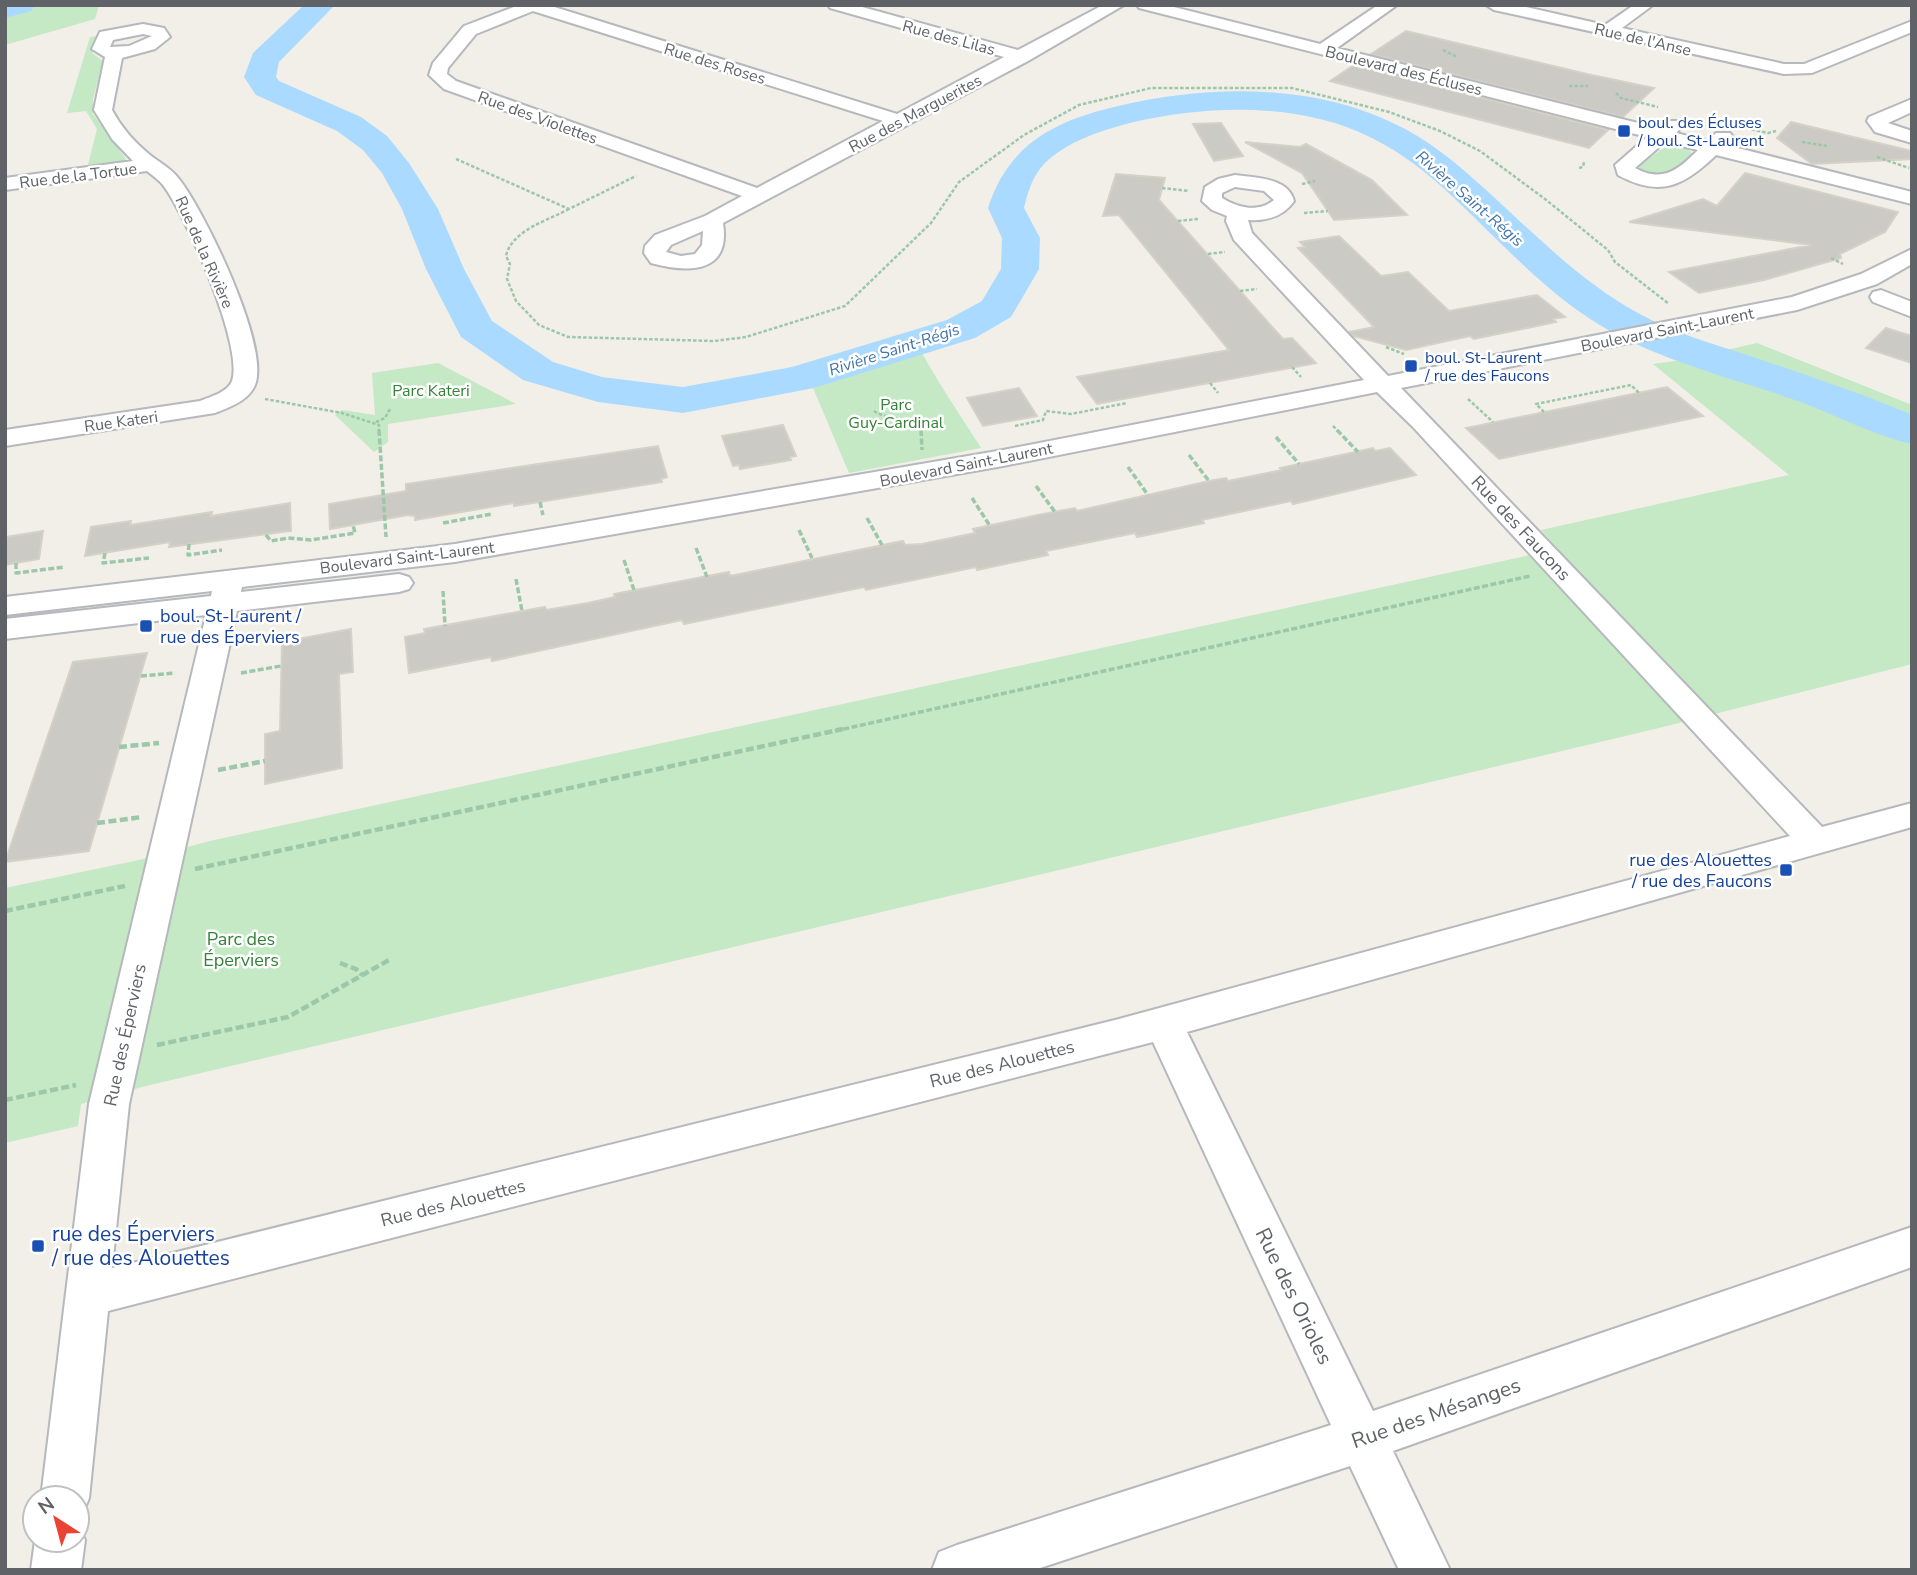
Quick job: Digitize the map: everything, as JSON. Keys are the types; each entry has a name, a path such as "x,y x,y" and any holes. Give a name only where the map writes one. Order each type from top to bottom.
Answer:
{"street":[{"name":"Rue des Lilas","path":"836,5 1022,57"},
{"name":"Rue des Marguerites","path":"712,220 1116,5"},
{"name":"Boulevard des Écluses","path":"1145,5 1328,45 1717,142 1912,198"},
{"name":"Boulevard des Écluses","path":"1187,5 1328,45"},
{"path":"1328,45 1389,5"},
{"name":"Rue de l'Anse","path":"1494,5 1775,68 1792,69 1812,67 1912,26"},
{"path":"1607,30 1645,5"},
{"name":"Rue des Violettes","path":"531,6 484,14 439,67 438,75 444,82 758,195"},
{"name":"Rue des Roses","path":"531,6 901,121"},
{"name":"Rue de la Rivière","path":"114,53 103,110 136,153 166,175 181,195 236,320 246,371 241,387 234,394"},
{"path":"1912,105 1876,121 1882,128 1912,137"},
{"path":"1669,130 1625,165 1625,171 1652,183 1668,182 1717,142"},
{"name":"Boulevard des Écluses","path":"1717,142 1910,175"},
{"name":"Rue de la Tortue","path":"5,184 152,165"},
{"name":"Rue des Faucons","path":"1238,213 1237,221 1242,235 1390,393 1422,422 1815,841"},
{"name":"Boulevard Saint-Laurent","path":"1390,393 1623,338 1815,298 1869,279 1912,256"},
{"name":"Boulevard Saint-Laurent","path":"5,606 225,577 431,556 1653,351 1864,304 1912,283"},
{"path":"1864,304 1912,310"},
{"name":"Rue Kateri","path":"5,438 192,411 206,408 234,394"},
{"name":"Boulevard Saint-Laurent","path":"5,629 225,577"},
{"name":"Rue des Éperviers","path":"67,1484 109,1104 176,813 225,577"},
{"name":"Rue des Alouettes","path":"88,1295 1163,1023 1912,815"},
{"name":"Rue des Orioles","path":"1163,1023 1425,1570"},
{"name":"Rue des Mésanges","path":"957,1570 1363,1438 1912,1247"}],"path":[{"path":"1443,50 1442,52 1457,57"},
{"path":"1568,86 1588,86"},
{"path":"665,162 511,241 506,256 510,264 507,279 510,290 516,301 539,325 568,337 714,341 746,337 845,306 931,223 959,182 1024,135 1079,105 1151,88 1311,90 1400,117 1454,137 1480,151 1608,250 1615,262 1670,305"},
{"path":"1616,93 1621,98 1659,107"},
{"path":"1802,142 1827,146"},
{"path":"1877,157 1910,175"},
{"path":"456,159 569,209"},
{"path":"1578,168 1583,167 1584,162"},
{"path":"1162,188 1196,191"},
{"path":"1295,213 1328,211"},
{"path":"1382,344 1408,355"},
{"path":"1544,412 1536,404 1631,386 1639,393"},
{"path":"260,398 342,413 376,423 380,429 387,549"},
{"path":"1468,399 1493,422"},
{"path":"1015,426 1044,420 1046,411 1070,415 1127,403"},
{"path":"376,423 385,418 390,409"},
{"path":"874,411 887,419 910,422 918,426 923,433 920,442 926,459"},
{"path":"1334,426 1358,452"},
{"path":"1276,437 1299,464"},
{"path":"1189,455 1209,481"},
{"path":"1128,467 1148,495"},
{"path":"1036,486 1055,512"},
{"path":"972,498 989,526"},
{"path":"443,523 492,514"},
{"path":"867,518 882,545"},
{"path":"265,535 271,541 288,538 311,540 355,533 352,525"},
{"path":"799,530 813,558"},
{"path":"189,544 188,555 225,577"},
{"path":"696,548 707,577"},
{"path":"105,553 103,563 149,558"},
{"path":"624,560 634,590"},
{"path":"16,563 16,573 65,567"},
{"path":"188,871 683,765 1534,575"},
{"path":"516,579 522,611"},
{"path":"443,591 445,625"},
{"path":"230,675 281,666"},
{"path":"210,772 265,761"},
{"path":"97,822 176,813"},
{"path":"5,911 135,884"},
{"path":"149,1047 288,1017 389,960"},
{"path":"340,963 356,969 362,975"},
{"path":"5,1100 75,1085"}],"green space":[{"path":"37,5 99,5 95,19 5,45 5,13"},
{"path":"98,36 92,53 103,61 93,99 93,114 126,159 118,165 87,169 97,129 86,111 67,113 90,37"},
{"path":"1668,145 1687,148 1692,154 1671,170 1659,175 1644,173 1635,168"},
{"path":"1757,343 1912,405 1912,420 1884,407 1722,351"},
{"name":"Parc Guy-Cardinal","path":"922,353 981,448 849,473 813,388"},
{"name":"Parc des Éperviers","path":"1689,359 1802,397 1912,444 1912,664 1663,727 142,1087 81,1104 78,1126 5,1143 5,888 139,860 210,841 1558,549 1541,530 1789,475 1653,364"},
{"name":"Parc Kateri","path":"438,363 516,404 388,424 388,442 374,452 335,415 342,410 375,415 372,373"}],"building":[{"path":"1406,31 1654,88 1623,117 1371,54"},
{"path":"1354,65 1608,130 1589,148 1330,81"},
{"path":"1791,122 1912,151 1912,159 1812,164 1777,138"},
{"path":"1221,123 1243,156 1214,161 1193,124"},
{"path":"1245,142 1300,147 1306,144 1372,180 1407,215 1334,220 1302,173"},
{"path":"1745,173 1898,212 1885,232 1840,254 1841,258 1764,280 1699,293 1669,272 1811,245 1629,222 1703,199 1717,206"},
{"path":"1116,174 1165,178 1159,200 1283,339 1292,338 1316,363 1097,404 1077,377 1229,350 1119,215 1103,216"},
{"path":"1339,236 1381,276 1408,272 1449,311 1537,295 1565,317 1553,319 1556,322 1406,350 1354,336 1349,332 1374,327 1298,248 1305,247 1300,242"},
{"path":"1886,328 1912,336 1912,363 1866,348"},
{"path":"1667,387 1703,416 1499,459 1466,428"},
{"path":"1019,388 1037,416 983,426 967,398"},
{"path":"783,425 796,456 790,457 791,460 740,469 739,465 733,466 722,436"},
{"path":"658,446 667,477 661,479 662,482 514,506 514,503 415,520 415,516 408,515 330,529 329,504 406,491 406,484"},
{"path":"1373,448 1375,451 1390,448 1416,475 1293,504 1291,501 1202,520 1204,523 1137,537 1135,533 1046,551 1048,555 977,570 976,567 866,590 864,587 684,624 682,620 492,661 491,657 409,673 405,637 425,633 424,629 545,607 546,610 588,603 615,597 614,594 729,572 730,576 903,541 905,545 922,544 975,533 973,529 1038,515 1075,508 1077,511 1209,481 1226,478 1228,481"},
{"path":"290,503 291,531 169,547 170,542 85,556 91,527 131,521 130,525 212,512 211,516"},
{"path":"43,531 39,559 5,565 5,537"},
{"path":"351,629 353,672 339,674 342,768 265,784 265,734 280,731 282,642"},
{"path":"147,653 89,851 5,862 73,662"}],"waterway":[{"name":"Rivière Saint-Régis","path":"5,9 21,5"},
{"name":"Rivière Saint-Régis","path":"321,5 264,59 260,77 267,88 349,124 375,143 397,170 420,209 445,269 475,328 538,371 598,389 683,400 799,379 961,329 997,309 1020,269 1021,238 1006,208 1012,189 1025,166 1048,145 1095,123 1154,108 1192,103 1270,102 1347,117 1382,130 1414,148 1440,167 1559,277 1626,323 1669,342 1821,395 1912,431"}],"place":[{"name":"boul. des Écluses / boul. St-Laurent","path":"1624,131"},
{"name":"boul. St-Laurent / rue des Faucons","path":"1411,366"},
{"name":"boul. St-Laurent / rue des Éperviers","path":"146,626"},
{"name":"rue des Alouettes / rue des Faucons","path":"1786,870"},
{"name":"rue des Éperviers / rue des Alouettes","path":"38,1246"}]}
